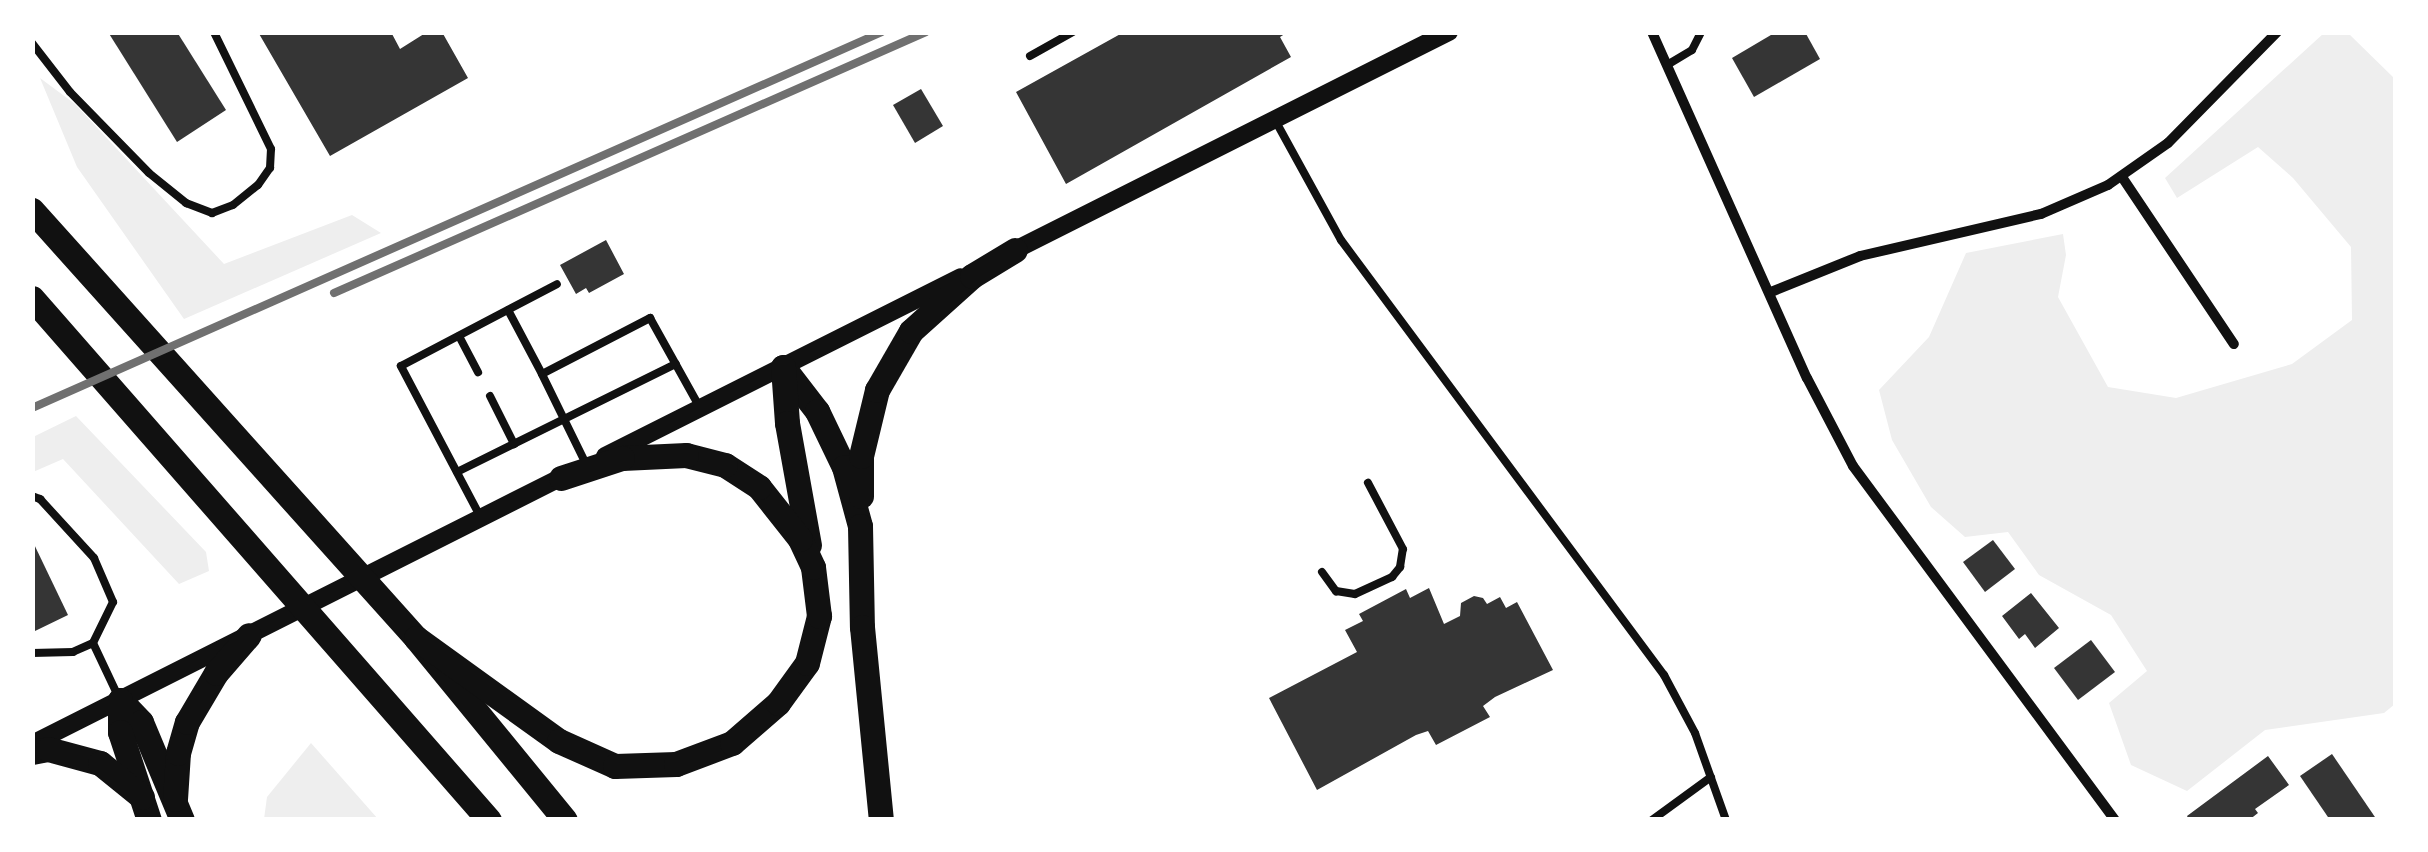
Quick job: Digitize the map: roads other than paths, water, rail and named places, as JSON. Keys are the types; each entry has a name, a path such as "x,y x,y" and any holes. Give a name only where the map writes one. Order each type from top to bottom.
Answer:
{"highway":[{"path":"32,210 416,638 565,820"},
{"path":"882,820 862,626 861,456 877,390 911,330 972,276 1015,250"},
{"path":"34,299 489,820"},
{"path":"783,367 817,411 844,467 860,526"},
{"path":"416,638 559,741 615,766 676,764 732,743 778,704 806,663 819,616 787,423 783,367"},
{"path":"562,478 622,458 686,454 725,465 759,487 800,538 813,567"},
{"path":"178,809 178,753 187,722 216,673 249,635"},
{"path":"120,700 141,722 178,809"},
{"path":"120,700 120,732 146,808"},
{"path":"418,738 480,820"},
{"path":"32,752 48,749 100,763 146,808"}],"street":[{"path":"32,744 1448,32"},
{"path":"1652,32 1807,378 1853,466 1904,540 2115,820"},
{"path":"1770,292 1860,256 2041,214 2122,176 2168,143 2277,32"},
{"path":"2122,176 2234,344"}],"lane":[{"path":"32,43 70,92 149,173 186,203 212,213 233,205 258,185 270,168 271,149 214,32"},
{"path":"1030,56 1073,32"},
{"path":"1667,66 1692,50 1701,32"},
{"path":"1275,120 1341,240 1664,675 1695,733 1726,820"},
{"path":"482,518 402,366 557,284"},
{"path":"508,310 587,465"},
{"path":"542,374 650,318 700,408"},
{"path":"459,336 478,372"},
{"path":"457,472 676,364"},
{"path":"490,396 514,444"},
{"path":"1322,572 1336,590 1355,594 1392,578 1400,567 1403,549 1368,482"},
{"path":"32,496 83,544 110,589 113,602 93,643 73,652 32,653"},
{"path":"93,643 120,700"},
{"path":"1652,820 1710,777"}],"railway":[{"path":"32,408 882,32"},
{"path":"334,293 926,32"}]}
